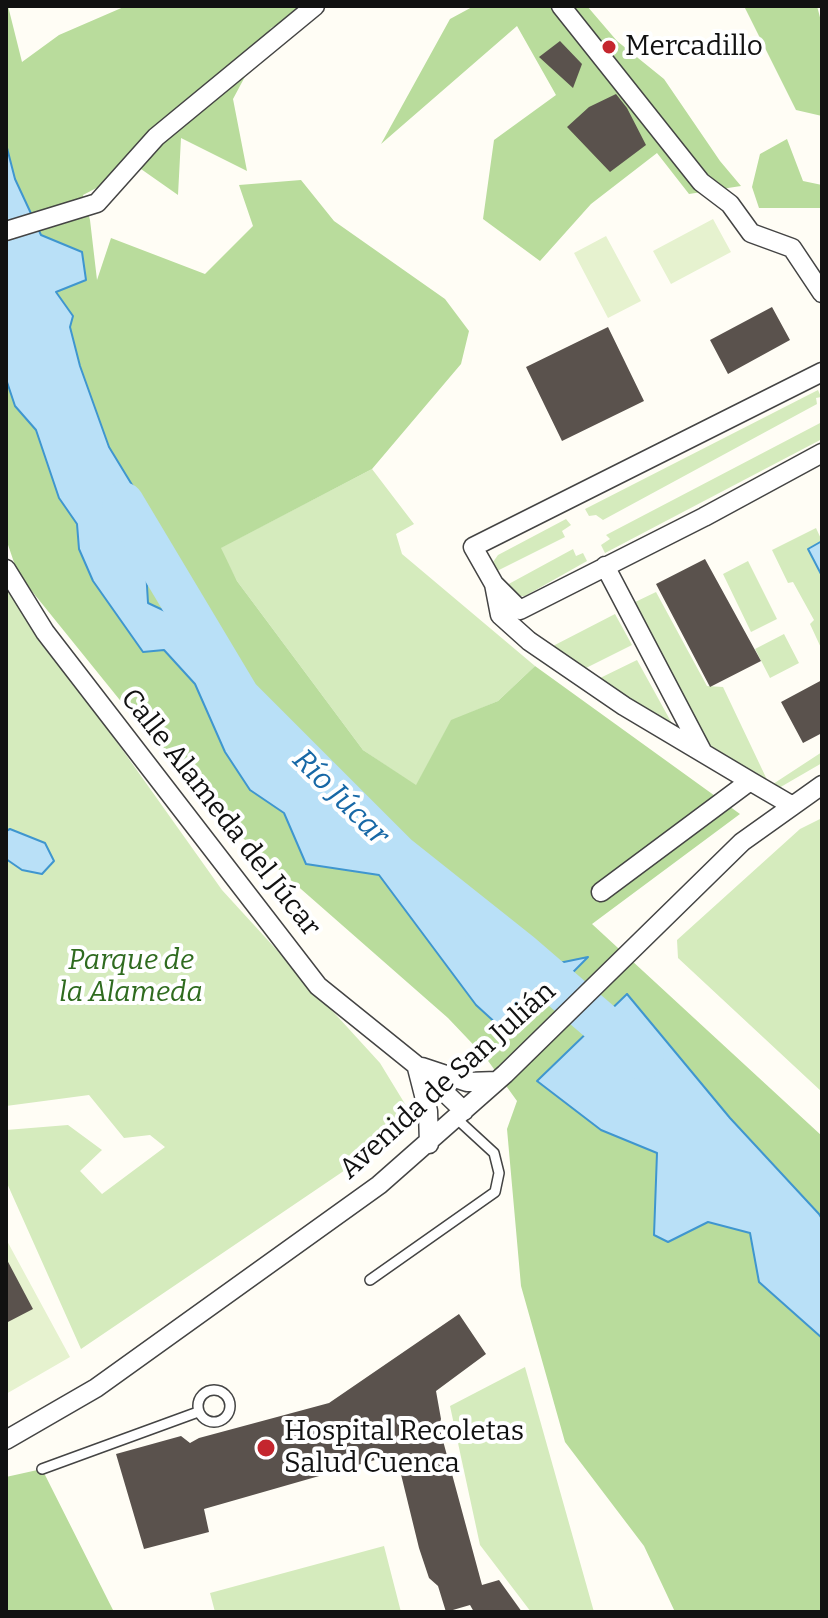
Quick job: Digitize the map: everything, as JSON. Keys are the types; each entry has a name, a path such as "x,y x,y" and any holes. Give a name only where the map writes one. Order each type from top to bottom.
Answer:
{"street":[{"path":"6,231 97,203 156,137 315,6"},
{"path":"561,6 701,182 730,204 751,233 792,248 822,293"},
{"path":"822,372 473,547 494,584 520,610 822,453"},
{"path":"605,566 702,751"},
{"name":"Calle Alameda del Júcar","path":"6,569 45,632 318,986 416,1065 461,1115"},
{"path":"494,584 500,615 529,641 624,706 791,805"},
{"path":"601,892 750,781"},
{"name":"Avenida de San Julián","path":"6,1440 60,1411 152,1349 379,1185 429,1144 514,1065 742,842 822,785"},
{"path":"416,1065 428,1111 429,1144"},
{"name":"Calle Alameda del Júcar","path":"416,1065 467,1082 497,1081"}],"lane":[{"path":"370,1280 495,1192 499,1173 494,1153 461,1115"},
{"path":"42,1469 198,1412"}],"green space":[{"path":"6,6 22,62 59,35 126,6 315,6 271,28 233,99 247,171 181,138 178,195 131,162 106,183 83,195 90,220 97,280 111,238 205,274 253,226 239,185 301,180 334,221 445,299 469,331 461,364 372,469 221,548 237,581 363,750 416,785 451,720 498,701 535,666 740,814 592,924 822,1136 822,1612 675,1612 644,1546 565,1442 521,1286 507,1129 517,1101 486,1058 448,1018 228,825 119,699 18,574 6,539"},
{"path":"474,6 587,6 617,41 664,79 720,161 741,186 689,194 657,153 591,204 540,261 483,219 494,140 556,95 517,26 381,144 450,19"},
{"path":"744,6 817,6 822,25 822,116 796,110"},
{"path":"787,139 803,181 822,185 822,208 759,208 752,187 760,154"},
{"path":"713,219 731,252 671,284 653,251"},
{"path":"606,236 641,301 608,318 574,253"},
{"path":"818,390 821,397 816,398 817,404 603,520 596,515 589,516 585,509"},
{"path":"822,422 822,439 605,553 601,545 610,539 606,535"},
{"path":"372,469 414,524 396,534 402,554 535,666 498,701 451,721 416,786 363,750 237,581 220,548"},
{"path":"566,519 571,525 562,531 565,537 497,571 493,562 498,555"},
{"path":"816,528 822,541 808,549 822,576 822,650 810,624 814,620 793,582 788,583 772,550"},
{"path":"573,549 576,556 583,553 587,561 525,596 513,596 505,586"},
{"path":"748,561 777,619 751,632 723,574"},
{"name":"Parque de la Alameda","path":"6,586 222,890 380,1063 416,1122 81,1349 6,1181 6,1130 68,1125 102,1150 80,1171 102,1194 165,1147 150,1135 124,1138 89,1095 6,1106"},
{"path":"656,592 707,686 723,687 770,786 822,752 822,763 772,792 706,745 631,604"},
{"path":"615,614 632,645 576,673 551,647"},
{"path":"784,634 799,663 770,678 755,649"},
{"path":"637,660 675,729 596,680"},
{"path":"822,818 822,1092 678,958 677,940 800,829"},
{"path":"6,1239 70,1357 6,1394"},
{"path":"525,1367 594,1612 531,1612 480,1545 450,1406"},
{"path":"42,1469 114,1612 6,1612 6,1477"},
{"path":"384,1546 401,1612 215,1612 210,1593"}],"water":[{"path":"6,144 15,179 41,235 82,252 86,280 56,292 73,316 70,327 80,366 109,447 151,516 155,540 146,569 148,603 212,633 246,675 269,719 262,731 299,744 352,790 339,813 381,816 472,894 456,898 459,922 495,920 559,963 588,957 510,1036 476,1005 379,875 306,864 284,813 250,790 225,752 195,684 164,650 143,652 93,581 79,549 77,524 59,498 36,430 15,406 6,379"},
{"path":"822,541 822,576 808,549"},
{"path":"10,829 45,843 54,861 42,874 22,870 6,859 6,831"},
{"path":"627,994 730,1118 822,1219 822,1338 759,1282 750,1233 708,1222 668,1242 654,1235 657,1153 601,1130 537,1081"}],"building":[{"path":"560,41 582,64 573,88 539,57"},
{"path":"616,94 646,145 610,172 567,127 589,107"},
{"path":"772,307 790,340 728,374 710,340"},
{"path":"608,327 644,401 562,441 526,367"},
{"path":"705,559 761,661 710,687 656,584"},
{"path":"822,680 822,733 803,743 781,702"},
{"path":"6,1258 33,1309 6,1323"},
{"path":"459,1314 486,1354 436,1391 441,1419 439,1426 482,1585 499,1580 522,1612 474,1612 470,1605 446,1612 438,1586 429,1578 419,1548 396,1454 204,1509 209,1532 144,1549 116,1454 181,1436 190,1443 329,1403"}],"waterway":[{"name":"Río Júcar","path":"123,503 239,697 398,856 520,953 643,1059"}],"place":[{"name":"Mercadillo","path":"609,47"},
{"name":"Hospital Recoletas Salud Cuenca","path":"266,1448"}]}
